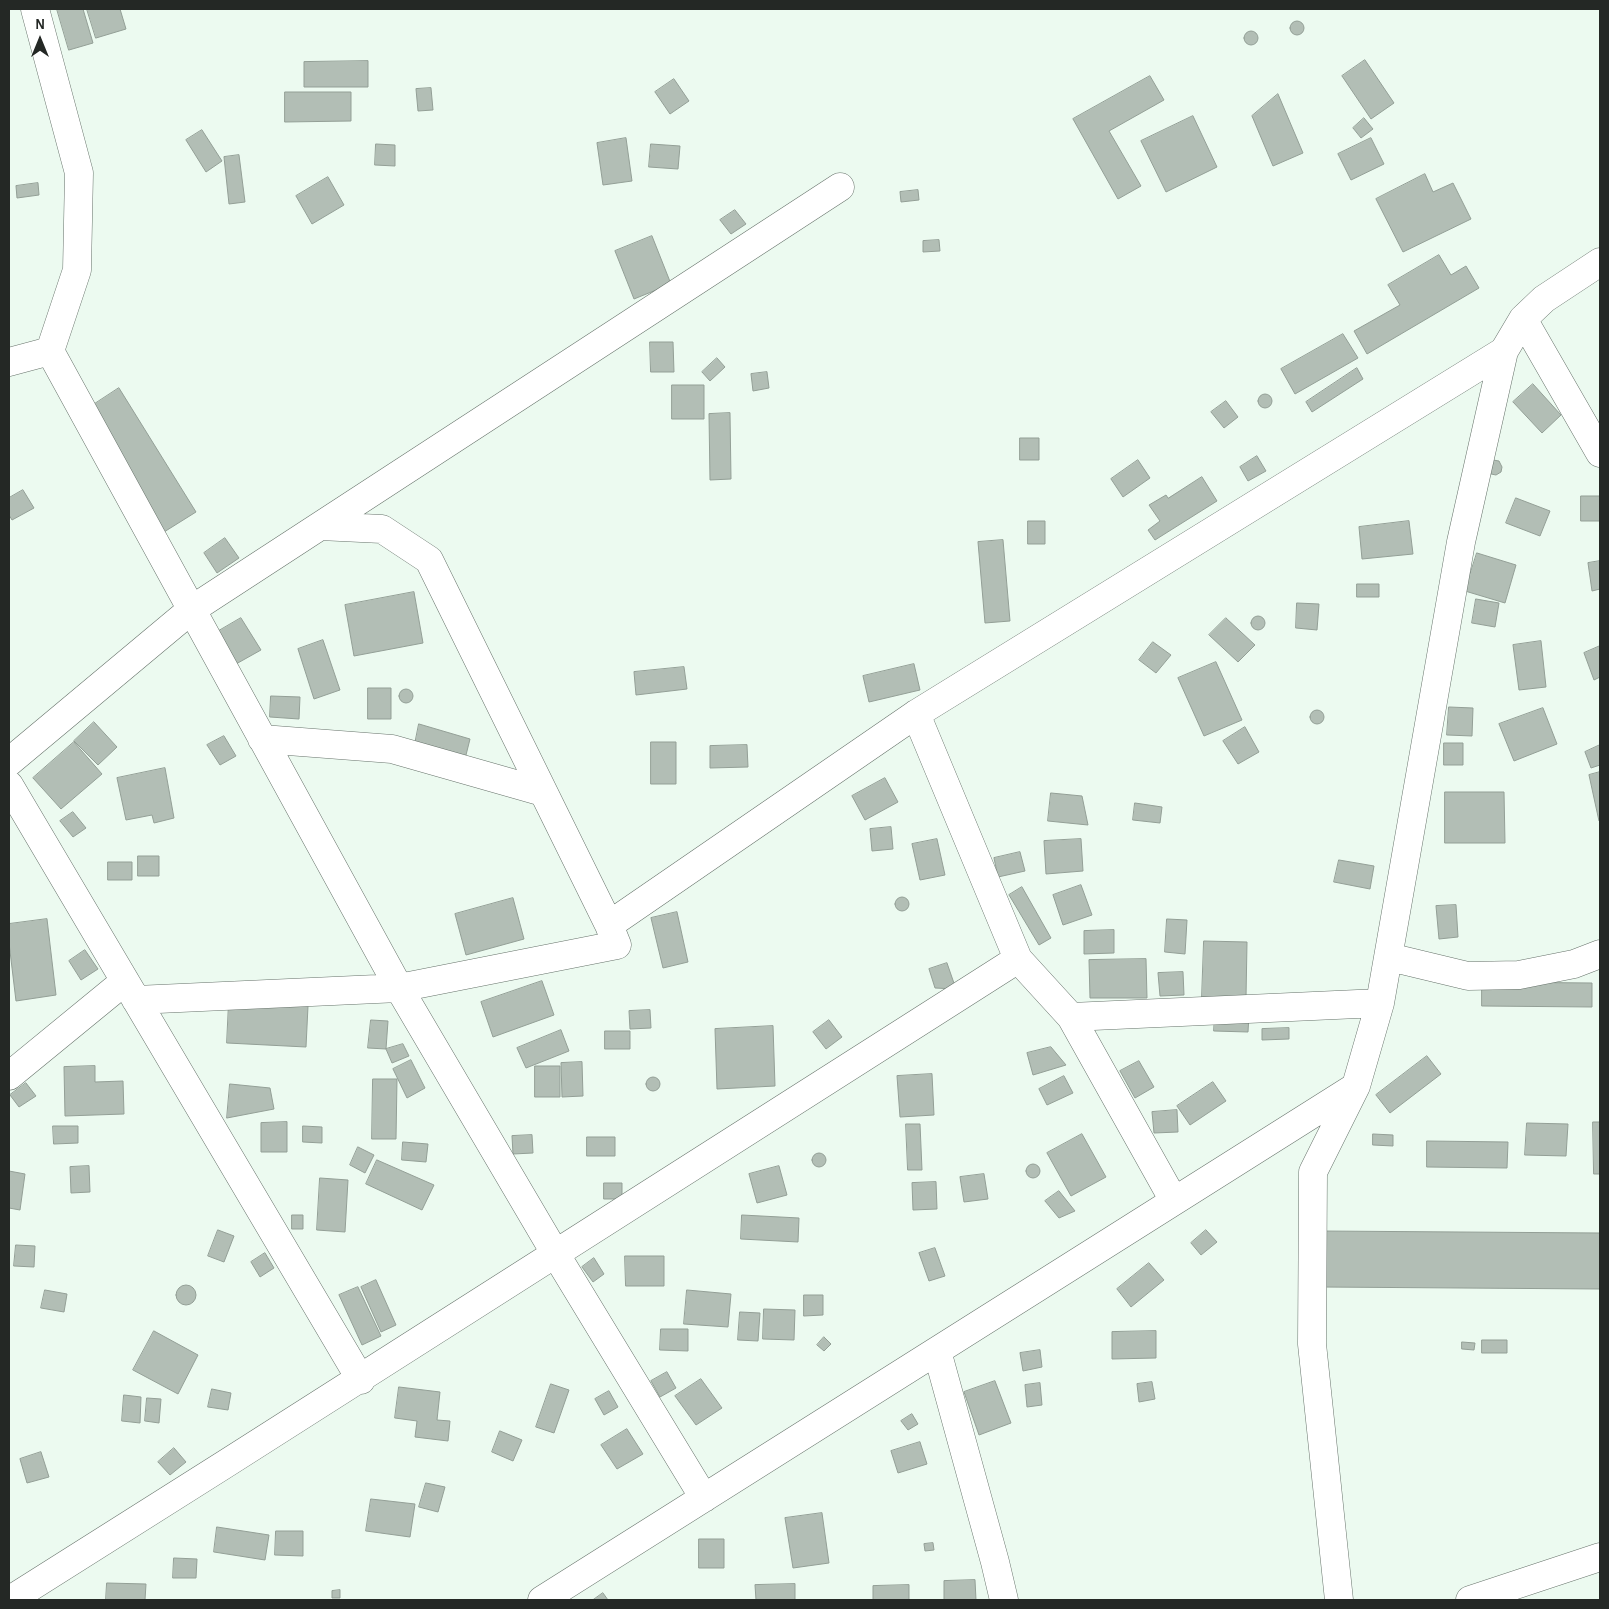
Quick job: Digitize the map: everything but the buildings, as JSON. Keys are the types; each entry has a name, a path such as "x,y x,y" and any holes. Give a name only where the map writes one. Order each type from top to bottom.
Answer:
{"street":[{"path":"35,9 79,173 77,270 50,351 399,988 704,1498"},
{"path":"9,762 191,610 840,187"},
{"path":"1339,1600 1312,1344 1313,1172 1356,1086 1380,1003 1461,542 1504,351 1523,319 1544,299 1600,262"},
{"path":"1523,319 1600,453"},
{"path":"9,362 50,351"},
{"path":"609,925 916,714 1504,351"},
{"path":"9,1076 131,991 399,988 617,945 609,925 429,560 382,529 320,526"},
{"path":"916,714 1018,959 1071,1016 1174,1201"},
{"path":"262,739 392,750 542,792"},
{"path":"9,785 360,1380"},
{"path":"1389,957 1468,976 1519,975 1574,964 1600,954"},
{"path":"10,1600 360,1380 1018,959"},
{"path":"1071,1016 1380,1003"},
{"path":"542,1600 1356,1086"},
{"path":"937,1351 1004,1600"},
{"path":"1470,1600 1600,1557"}]}
